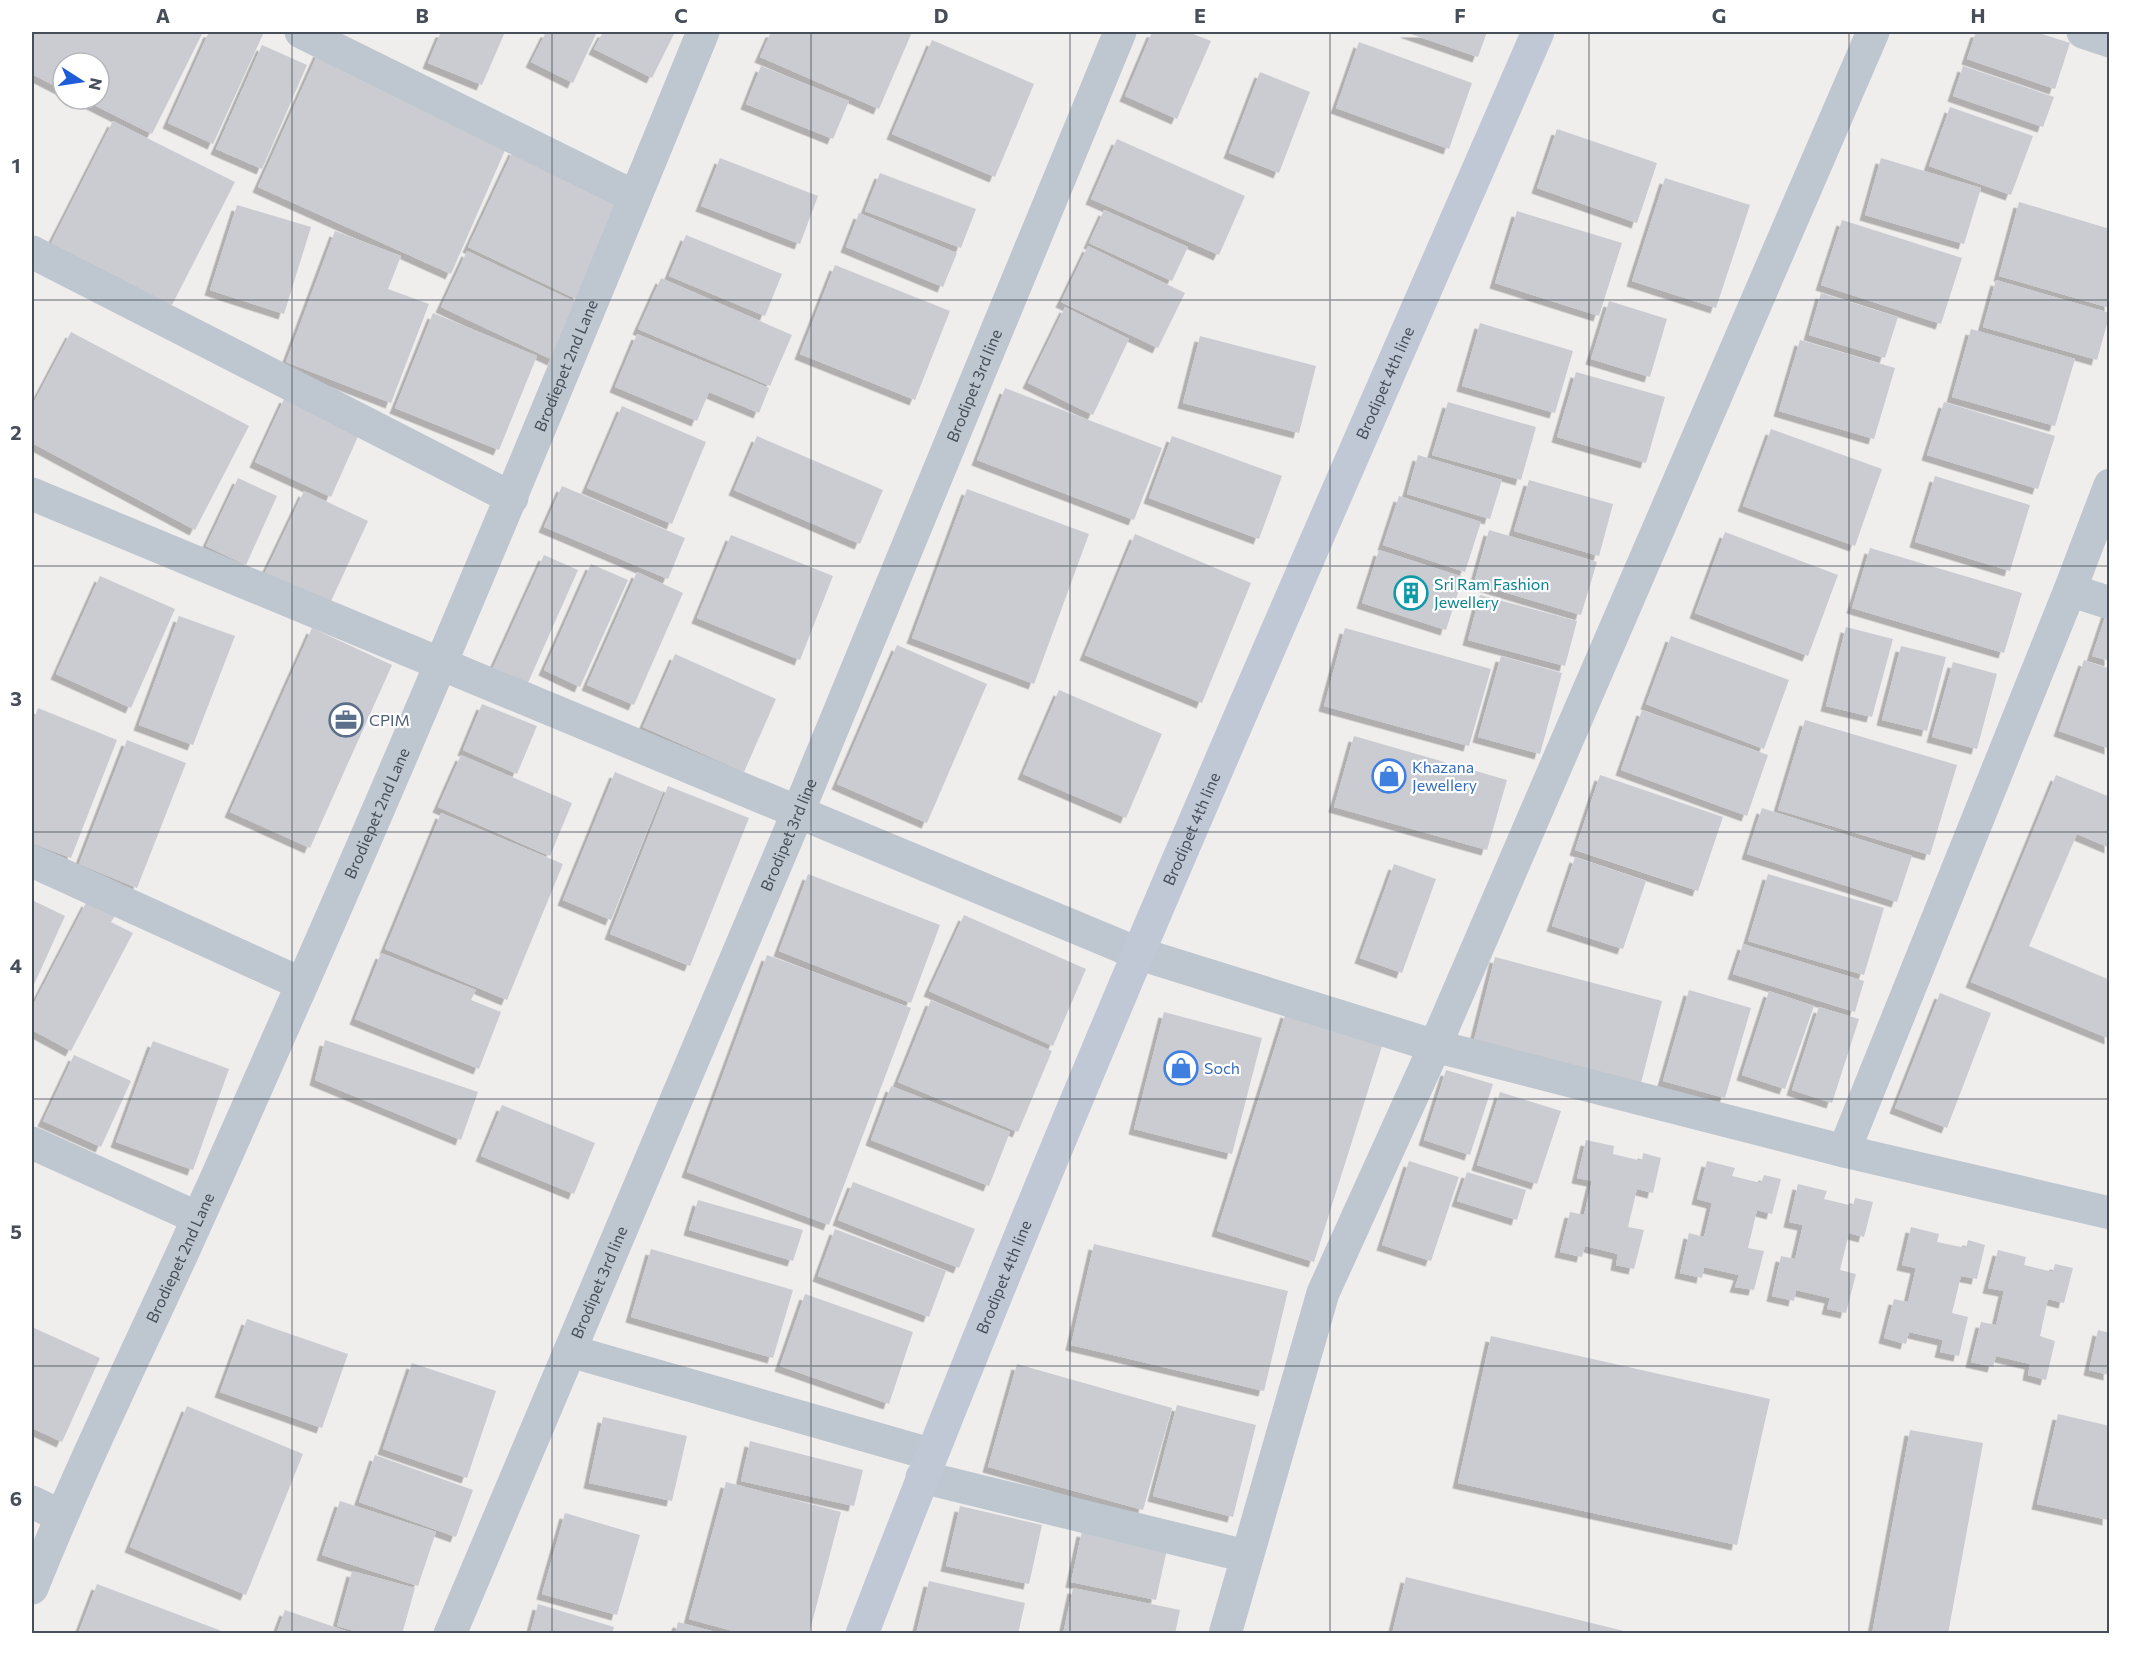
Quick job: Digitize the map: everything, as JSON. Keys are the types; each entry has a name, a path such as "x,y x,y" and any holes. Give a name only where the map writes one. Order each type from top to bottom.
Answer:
{"street":[{"path":"301,32 635,197"},
{"name":"Brodiepet 2nd Lane","path":"32,1588 61,1516 198,1218 441,664 512,498 703,32"},
{"name":"Brodipet 3rd line","path":"450,1634 798,812 1120,32"},
{"name":"Brodipet 4th line","path":"862,1634 926,1466 1137,953 1538,32"},
{"path":"1225,1634 1323,1293 1435,1046 1873,32"},
{"path":"2083,32 2109,41"},
{"path":"32,252 512,498"},
{"path":"1844,1151 2070,590 2109,485"},
{"path":"32,494 1137,953 1435,1046 1844,1151 2109,1214"},
{"path":"2070,590 2109,603"},
{"path":"32,861 302,984"},
{"path":"32,1143 198,1218"},
{"path":"570,1351 926,1466 1246,1556"},
{"path":"32,1503 61,1516"}],"building":[{"path":"32,32 203,32 152,134 106,111 111,111 111,51 51,51 51,84 32,74"},
{"path":"209,32 264,32 213,144 168,123"},
{"path":"441,32 505,32 482,85 428,63"},
{"path":"546,32 597,32 573,83 531,62"},
{"path":"603,32 675,32 652,78 594,49"},
{"path":"771,32 912,32 879,109 760,57"},
{"path":"1152,32 1188,32 1211,41 1177,119 1125,96"},
{"path":"1405,32 1487,32 1478,57"},
{"path":"1976,32 2036,32 2070,43 2055,89 1967,59"},
{"path":"932,40 1034,84 995,177 892,134"},
{"path":"1359,42 1472,83 1449,149 1336,108"},
{"path":"262,45 307,65 262,169 216,149"},
{"path":"319,51 509,141 451,274 258,187"},
{"path":"761,66 849,101 833,139 746,104"},
{"path":"1963,66 2054,97 2043,127 1953,96"},
{"path":"1260,72 1310,92 1279,173 1229,153"},
{"path":"1950,107 2033,136 2011,195 1929,166"},
{"path":"113,121 235,182 172,305 51,243"},
{"path":"1557,129 1657,163 1637,223 1537,188"},
{"path":"1117,139 1245,196 1219,255 1091,199"},
{"path":"514,149 626,201 576,299 468,247"},
{"path":"720,158 818,196 800,244 701,206"},
{"path":"1881,158 1981,188 1964,244 1865,215"},
{"path":"880,173 976,209 961,248 865,211"},
{"path":"1665,178 1750,205 1716,308 1632,281"},
{"path":"2019,202 2110,229 2110,308 1999,276"},
{"path":"237,205 311,227 284,314 210,290"},
{"path":"1104,210 1188,247 1172,281 1089,243"},
{"path":"1517,211 1622,243 1599,316 1495,283"},
{"path":"859,213 957,253 943,287 846,247"},
{"path":"1842,220 1962,258 1941,324 1821,285"},
{"path":"335,231 401,256 388,289 429,304 391,403 286,362"},
{"path":"686,235 782,274 765,316 669,276"},
{"path":"1088,246 1185,293 1158,348 1061,302"},
{"path":"467,251 580,304 553,360 441,307"},
{"path":"835,265 950,311 915,400 800,354"},
{"path":"661,278 792,335 770,386 638,329"},
{"path":"1996,280 2110,313 2097,360 1983,327"},
{"path":"1821,293 1898,317 1885,358 1809,335"},
{"path":"1609,301 1667,319 1650,377 1591,359"},
{"path":"1065,307 1129,339 1093,415 1028,383"},
{"path":"433,313 537,356 499,450 395,408"},
{"path":"1480,323 1573,351 1555,413 1462,386"},
{"path":"1971,329 2075,359 2055,426 1952,397"},
{"path":"71,332 249,426 195,530 32,443 32,406"},
{"path":"637,334 769,388 759,413 709,392 697,421 615,387"},
{"path":"1200,336 1316,366 1299,433 1183,403"},
{"path":"1800,340 1895,368 1874,439 1779,411"},
{"path":"1576,372 1665,397 1646,463 1557,437"},
{"path":"1005,388 1162,448 1134,520 977,460"},
{"path":"285,397 360,432 331,497 255,462"},
{"path":"1448,402 1536,427 1521,480 1432,455"},
{"path":"1944,402 2055,436 2038,489 1927,455"},
{"path":"622,406 706,442 672,524 587,488"},
{"path":"1771,429 1882,469 1855,546 1743,506"},
{"path":"757,436 883,490 860,544 734,490"},
{"path":"1172,436 1282,476 1259,539 1149,498"},
{"path":"1418,455 1502,480 1490,519 1407,494"},
{"path":"1935,476 2030,505 2010,571 1915,542"},
{"path":"238,478 277,496 246,565 206,546"},
{"path":"1529,480 1613,504 1599,556 1514,531"},
{"path":"562,486 685,538 668,579 544,527"},
{"path":"967,489 1089,534 1034,684 912,638"},
{"path":"304,491 368,521 326,612 261,581"},
{"path":"1399,496 1481,522 1465,572 1383,545"},
{"path":"1489,530 1597,562 1581,615 1474,583"},
{"path":"1725,532 1838,575 1808,656 1695,613"},
{"path":"1135,534 1251,583 1202,703 1085,655"},
{"path":"731,535 833,576 800,660 697,618"},
{"path":"1870,548 2022,593 2004,653 1852,608"},
{"name":"Sri Ram Fashion Jewellery","path":"1379,550 1463,577 1446,630 1362,603"},
{"path":"544,555 578,570 527,685 492,670"},
{"path":"591,564 628,580 580,687 544,670"},
{"path":"637,572 683,593 634,705 587,685"},
{"path":"100,576 175,609 131,708 56,674"},
{"path":"1480,595 1577,621 1565,666 1468,640"},
{"path":"2110,605 2110,661 2092,656"},
{"path":"179,616 235,636 193,745 139,725"},
{"path":"1846,627 1893,639 1872,717 1826,706"},
{"path":"312,628 392,665 310,848 230,812"},
{"path":"1345,628 1491,669 1469,746 1324,706"},
{"path":"1671,636 1789,680 1764,749 1646,704"},
{"path":"897,645 987,684 927,823 837,784"},
{"path":"1901,646 1946,657 1927,731 1882,720"},
{"path":"675,654 776,699 744,772 643,727"},
{"path":"1501,656 1562,673 1540,754 1478,737"},
{"path":"2084,660 2110,669 2110,749 2059,731"},
{"path":"1953,662 1997,674 1977,749 1932,737"},
{"path":"1059,690 1162,734 1126,818 1023,774"},
{"path":"482,704 537,726 517,774 463,750"},
{"path":"38,708 117,740 71,858 32,843 32,724"},
{"path":"1642,710 1768,755 1747,816 1621,770"},
{"path":"1805,720 1957,765 1930,855 1778,810"},
{"path":"1354,736 1507,780 1487,850 1334,807"},
{"path":"127,740 186,763 137,888 79,864"},
{"path":"461,755 572,803 550,856 438,807"},
{"path":"615,772 663,792 611,920 563,900"},
{"path":"1600,775 1723,817 1698,891 1575,850"},
{"path":"2056,775 2110,797 2110,848 2077,834 2029,946 2110,980 2110,1039 1971,982"},
{"path":"668,786 749,818 690,966 610,934"},
{"path":"1762,808 1912,856 1897,902 1747,854"},
{"path":"441,813 563,864 507,1000 385,949"},
{"path":"1575,857 1646,881 1623,949 1552,926"},
{"path":"1394,864 1436,879 1402,973 1360,958"},
{"path":"808,874 940,925 911,1003 779,951"},
{"path":"1768,874 1884,908 1864,975 1748,941"},
{"path":"32,900 65,916 32,989"},
{"path":"87,901 115,916 111,922 133,933 71,1051 32,1030 32,1007"},
{"path":"964,915 1086,969 1053,1046 929,991"},
{"path":"1743,944 1864,981 1855,1012 1733,974"},
{"path":"381,953 476,990 471,1000 501,1012 479,1069 355,1019"},
{"path":"767,955 911,1008 829,1225 687,1172"},
{"path":"1495,957 1662,1001 1641,1083 1474,1040"},
{"path":"1689,990 1751,1008 1725,1098 1663,1081"},
{"path":"1769,991 1814,1006 1785,1089 1742,1075"},
{"path":"1940,993 1991,1013 1947,1128 1895,1108"},
{"path":"931,1000 1052,1051 1018,1132 898,1082"},
{"path":"1819,1007 1859,1019 1832,1103 1792,1090"},
{"path":"1164,1012 1262,1038 1232,1154 1134,1129"},
{"path":"1286,1012 1383,1043 1314,1262 1217,1231"},
{"path":"325,1040 478,1092 461,1140 315,1080"},
{"path":"153,1041 229,1069 193,1170 116,1142"},
{"path":"74,1055 131,1081 101,1147 43,1121"},
{"path":"1446,1070 1493,1084 1470,1155 1424,1140"},
{"path":"891,1086 1010,1132 989,1186 871,1140"},
{"path":"1500,1092 1561,1111 1537,1184 1477,1165"},
{"path":"502,1105 595,1143 574,1194 481,1156"},
{"path":"1586,1140 1614,1146 1613,1154 1642,1161 1643,1153 1661,1158 1653,1193 1637,1189 1628,1227 1644,1230 1634,1269 1616,1265 1618,1254 1585,1246 1582,1257 1560,1252 1570,1212 1584,1215 1592,1181 1577,1178"},
{"path":"1409,1161 1459,1177 1431,1261 1382,1245"},
{"path":"1707,1161 1735,1168 1732,1176 1761,1183 1764,1175 1781,1179 1772,1214 1757,1210 1748,1248 1764,1251 1754,1290 1735,1287 1739,1275 1704,1267 1702,1278 1680,1273 1689,1233 1704,1237 1712,1203 1697,1199"},
{"path":"1467,1172 1526,1190 1517,1220 1457,1201"},
{"path":"853,1182 975,1229 959,1268 838,1220"},
{"path":"1798,1184 1827,1191 1824,1199 1853,1206 1855,1198 1873,1202 1864,1237 1849,1233 1840,1270 1856,1274 1846,1313 1827,1309 1830,1298 1796,1290 1794,1301 1772,1296 1781,1256 1795,1259 1803,1225 1789,1222"},
{"path":"698,1200 803,1230 793,1261 689,1230"},
{"path":"1911,1227 1939,1234 1937,1242 1966,1248 1968,1240 1985,1245 1977,1279 1961,1276 1952,1313 1968,1317 1959,1356 1940,1352 1943,1340 1909,1332 1906,1344 1884,1338 1894,1299 1908,1302 1916,1268 1902,1265"},
{"path":"835,1229 946,1271 929,1317 818,1276"},
{"path":"1094,1244 1288,1291 1264,1391 1071,1345"},
{"path":"651,1249 793,1290 773,1358 631,1317"},
{"path":"1998,1250 2026,1257 2024,1265 2053,1272 2055,1264 2073,1268 2064,1303 2048,1299 2040,1336 2055,1341 2046,1380 2028,1375 2030,1364 1996,1356 1993,1367 1971,1362 1981,1322 1996,1325 2004,1291 1988,1288"},
{"path":"805,1294 913,1332 889,1404 780,1366"},
{"path":"247,1319 348,1354 322,1428 220,1392"},
{"path":"32,1327 100,1358 62,1442 32,1428"},
{"path":"2098,1330 2110,1333 2109,1375 2089,1370"},
{"path":"1491,1336 1770,1399 1737,1545 1458,1483"},
{"path":"412,1363 496,1391 467,1478 383,1449"},
{"path":"1017,1364 1172,1408 1143,1510 988,1467"},
{"path":"1177,1405 1256,1425 1233,1517 1153,1496"},
{"path":"187,1406 303,1454 246,1595 130,1547"},
{"path":"2058,1414 2110,1426 2108,1520 2037,1504"},
{"path":"603,1417 687,1436 672,1501 589,1483"},
{"path":"1910,1430 1983,1443 1948,1634 1872,1634"},
{"path":"750,1441 863,1470 854,1506 741,1481"},
{"path":"375,1455 473,1490 456,1537 359,1502"},
{"path":"726,1482 841,1512 809,1634 744,1634 689,1619"},
{"path":"340,1501 436,1532 418,1586 322,1555"},
{"path":"960,1506 1042,1525 1029,1584 946,1566"},
{"path":"565,1513 640,1535 617,1615 542,1594"},
{"path":"1082,1531 1167,1549 1156,1600 1071,1582"},
{"path":"352,1571 415,1588 402,1634 365,1634 337,1626"},
{"path":"1406,1577 1632,1633 1632,1634 1392,1634"},
{"path":"929,1581 1025,1603 1018,1634 916,1634"},
{"path":"97,1584 227,1633 227,1634 78,1634"},
{"path":"1073,1588 1180,1610 1175,1634 1063,1634"},
{"path":"538,1604 614,1627 612,1634 530,1634"},
{"path":"285,1610 352,1633 352,1634 276,1634"},
{"path":"678,1622 719,1633 719,1634 675,1634"}],"place":[{"name":"Sri Ram Fashion Jewellery","path":"1411,593"},
{"name":"CPIM","path":"346,720"},
{"name":"Khazana Jewellery","path":"1389,776"},
{"name":"Soch","path":"1181,1068"}]}
